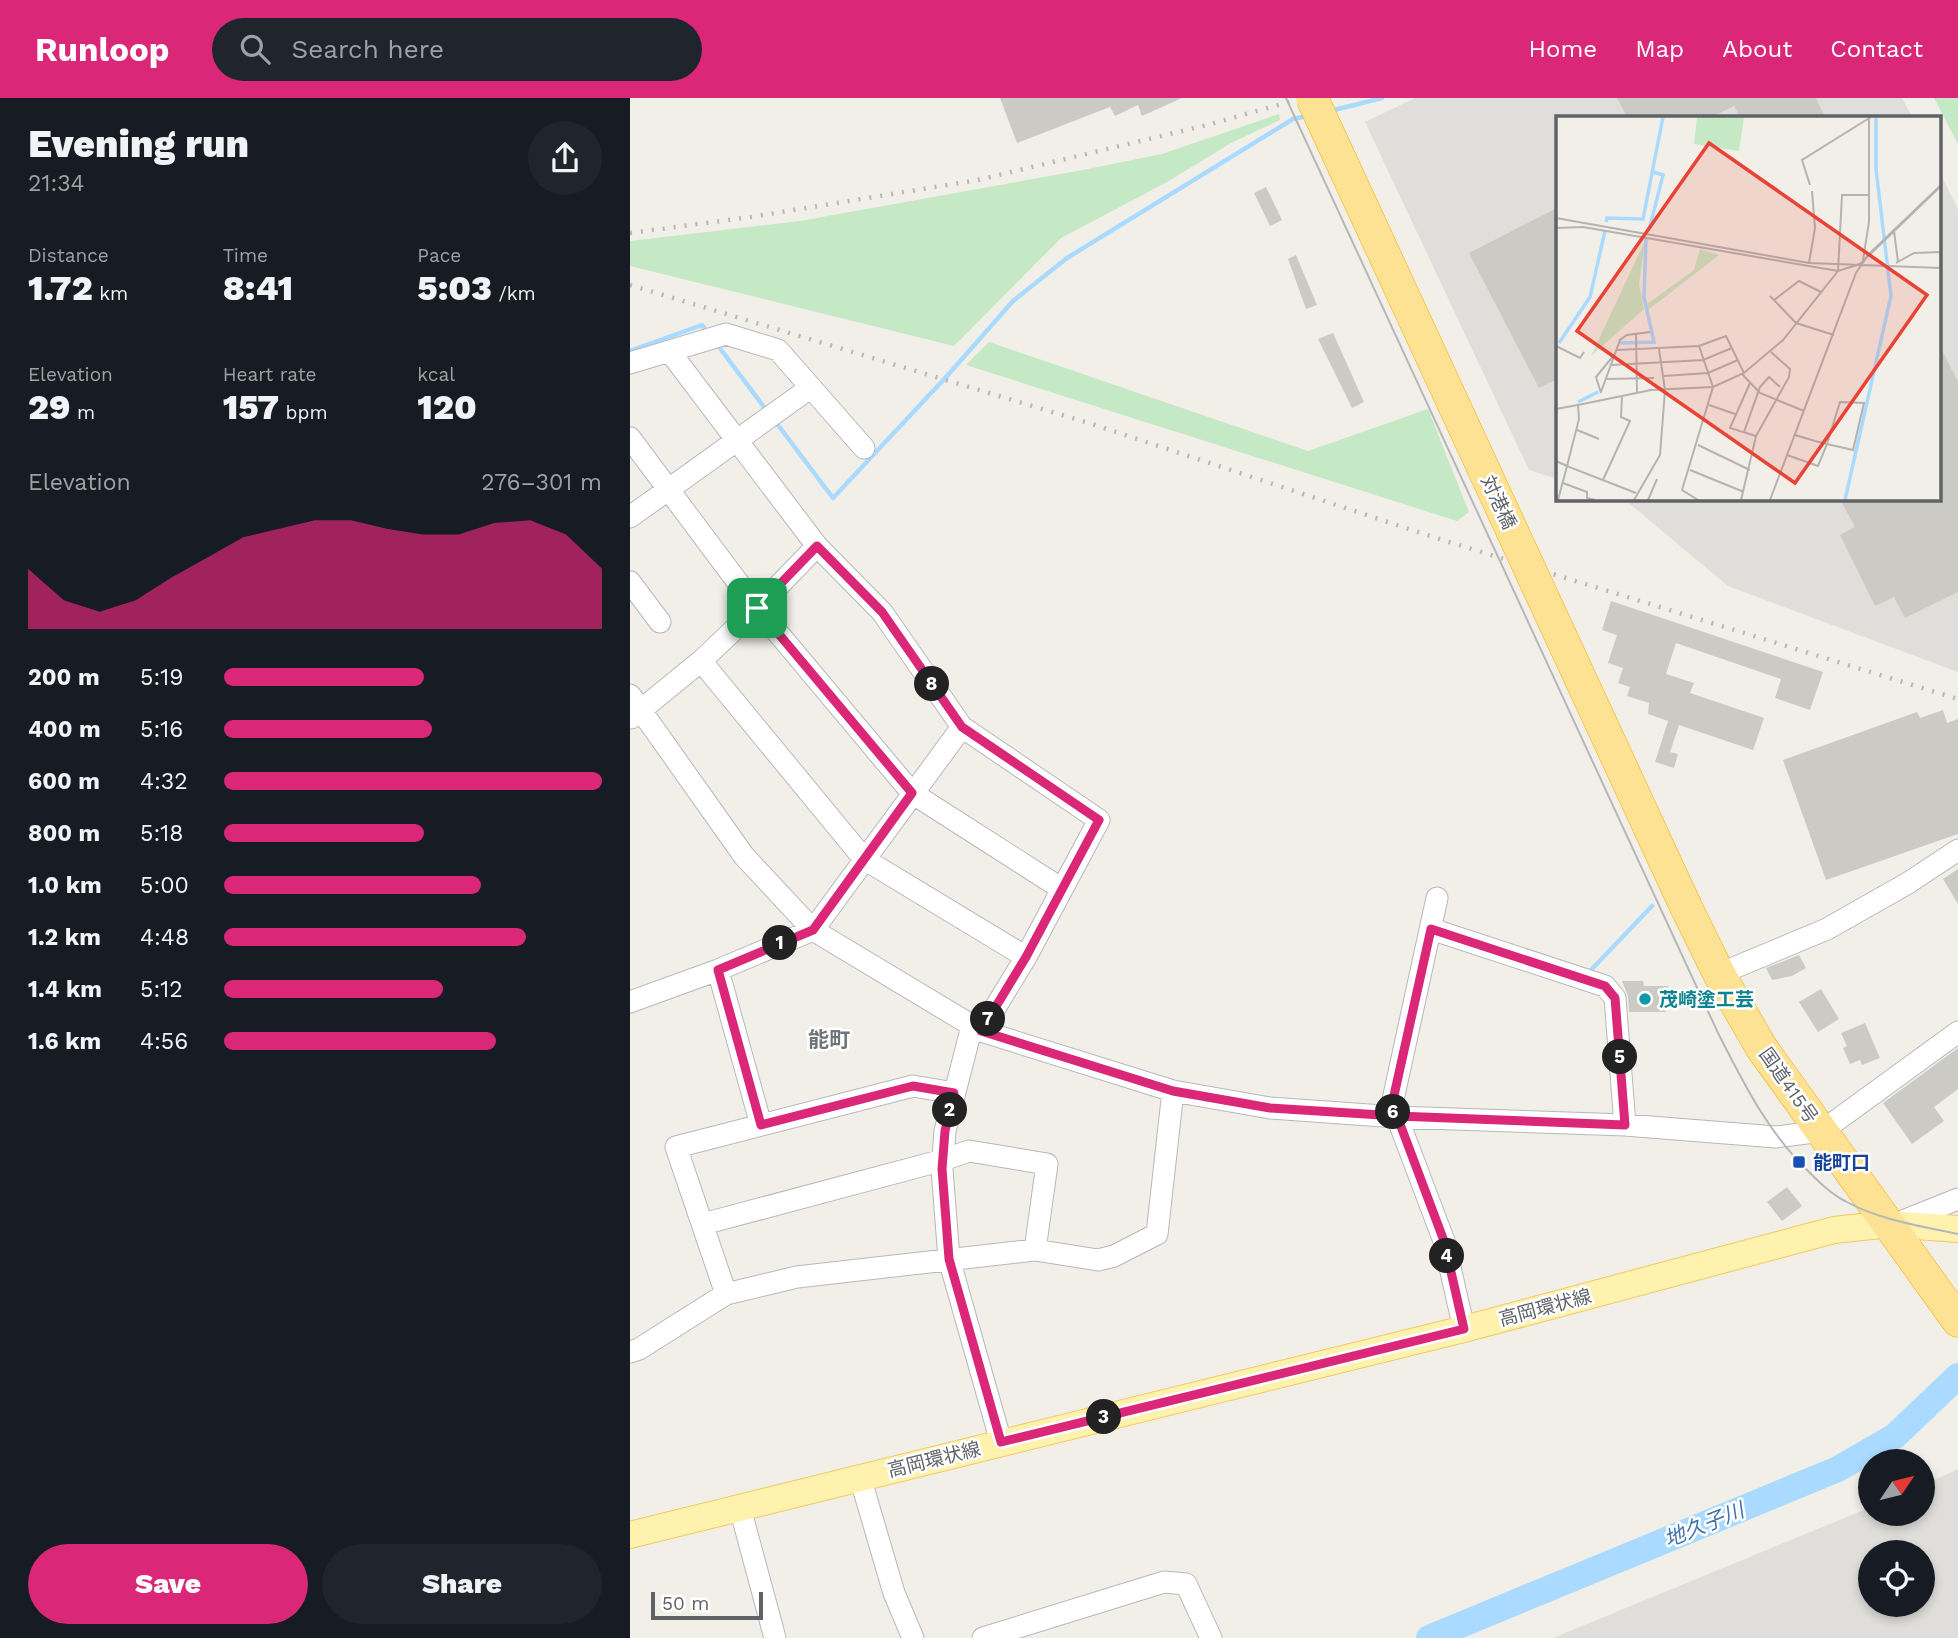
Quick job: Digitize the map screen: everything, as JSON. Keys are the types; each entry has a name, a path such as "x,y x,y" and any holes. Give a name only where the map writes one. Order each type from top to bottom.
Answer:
{"highway":[{"name":"対港橋","path":"1312,98 1686,907"},
{"name":"国道415号","path":"1686,907 1719,974 1761,1046 1958,1321"}],"main road":[{"name":"高岡環状線","path":"630,1535 1464,1329 1834,1230 1890,1224"},
{"path":"1890,1224 1958,1229"},
{"path":"1890,1224 1958,1242"}],"street":[{"path":"636,358 670,352 726,334 778,350 864,448"},
{"path":"670,352 817,546 882,612 962,727 1099,820 1026,957 977,1028 954,1093 945,1131 943,1160 949,1259 1001,1442"},
{"path":"630,517 810,388"},
{"path":"630,438 757,608 912,793 1062,889"},
{"path":"817,546 701,661 634,708 744,856 813,930 977,1028 1173,1091 1270,1108 1625,1125 1776,1137 1822,1131 1958,1032"},
{"path":"630,582 660,622"},
{"path":"701,661 864,859 1026,957"},
{"path":"630,1002 718,970 813,930 962,727"},
{"path":"1719,974 1827,929 1908,883 1958,850"},
{"path":"1437,898 1391,1109 1397,1116 1444,1241 1464,1329"},
{"path":"1431,929 1605,986 1615,998 1625,1125"},
{"path":"718,970 761,1125"},
{"path":"726,1294 676,1147 913,1086 954,1093"},
{"path":"630,1352 726,1294 797,1277 1035,1250 1098,1260 1114,1256 1157,1234 1173,1091"},
{"path":"703,1224 969,1151 1047,1164 1035,1250"},
{"path":"1890,1224 1958,1199"},
{"path":"860,1478 894,1593 913,1638"},
{"path":"740,1507 775,1638"},
{"path":"983,1638 1164,1582 1186,1584 1210,1638"}],"shaded area":[{"path":"1415,98 1902,98 1911,116 1556,116 1556,479 1529,470 1365,122"},
{"path":"1940,173 1958,209 1958,672 1728,586 1625,500 1940,500"},
{"path":"1958,1469 1958,1638 1553,1638 1858,1512 1858,1526 1936,1526 1936,1479"}],"green space":[{"path":"1934,98 1958,98 1958,144"},
{"path":"1279,114 1280,120 1231,143 1167,182 1061,238 954,346 630,266 630,241 800,221 1083,170 1162,154"},
{"path":"989,342 1308,451 1428,409 1469,512 1457,521 966,365"}],"building":[{"path":"1000,98 1182,98 1142,116 1138,105 1115,116 1110,107 1017,143"},
{"path":"1617,98 1816,98 1825,116 1739,116 1734,106 1714,116 1626,116"},
{"path":"1266,187 1282,220 1270,226 1254,193"},
{"path":"1556,209 1556,380 1539,388 1469,253"},
{"path":"1296,255 1317,305 1306,309 1288,259"},
{"path":"1333,333 1364,402 1352,408 1318,339"},
{"path":"1940,346 1958,382 1958,592 1905,618 1894,597 1875,606 1840,535 1855,527 1841,500 1940,500"},
{"path":"1611,601 1823,672 1810,710 1775,698 1781,679 1676,643 1666,674 1694,683 1690,693 1764,718 1753,750 1679,725 1670,752 1678,754 1674,768 1655,762 1668,721 1648,714 1649,703 1627,696 1630,687 1618,683 1623,668 1608,663 1617,635 1602,630"},
{"path":"1943,710 1947,723 1958,719 1958,834 1826,880 1783,760 1917,712 1920,718"},
{"path":"1958,869 1958,904 1943,879"},
{"path":"1799,955 1806,968 1792,976 1772,980 1766,968"},
{"name":"茂崎塗工芸","path":"1622,981 1643,981 1644,986 1668,986 1666,1012 1629,1012 1628,996"},
{"path":"1821,989 1839,1019 1818,1032 1799,1002"},
{"path":"1865,1023 1880,1058 1862,1065 1860,1060 1850,1064 1843,1048 1847,1046 1841,1033"},
{"path":"1958,1048 1958,1089 1934,1107 1944,1121 1912,1144 1883,1103"},
{"path":"1787,1187 1802,1206 1782,1221 1767,1202"}],"waterway":[{"path":"1330,111 1382,98"},
{"path":"775,421 833,498 1013,301 1067,258 1293,119 1307,116"},
{"path":"630,351 702,325 708,333"},
{"path":"716,343 767,411"},
{"path":"1590,971 1652,906"},
{"name":"地久子川","path":"1429,1638 1838,1469 1895,1436 1958,1376"}],"tram line":[{"path":"1286,98 1718,1033 1757,1106 1793,1156 1840,1198 1886,1218 1958,1234"}],"railway":[{"path":"630,233 751,217 978,180 1207,125 1303,98"},
{"path":"630,285 1092,424 1433,537 1958,699"}],"place":[{"name":"茂崎塗工芸","path":"1645,999"},
{"name":"能町口","path":"1799,1162"}],"district":[{"name":"能町","path":"829,1040"}],"route":[{"path":"757,608 817,546 882,612 962,727 1099,820 1026,957 981,1031 1173,1091 1270,1108 1397,1116 1391,1109 1431,929 1605,986 1615,998 1625,1125 1397,1116 1444,1241 1464,1329 1001,1442 949,1259 942,1169 945,1131 954,1093 913,1086 761,1125 718,970 813,930 912,793 757,608"}]}
